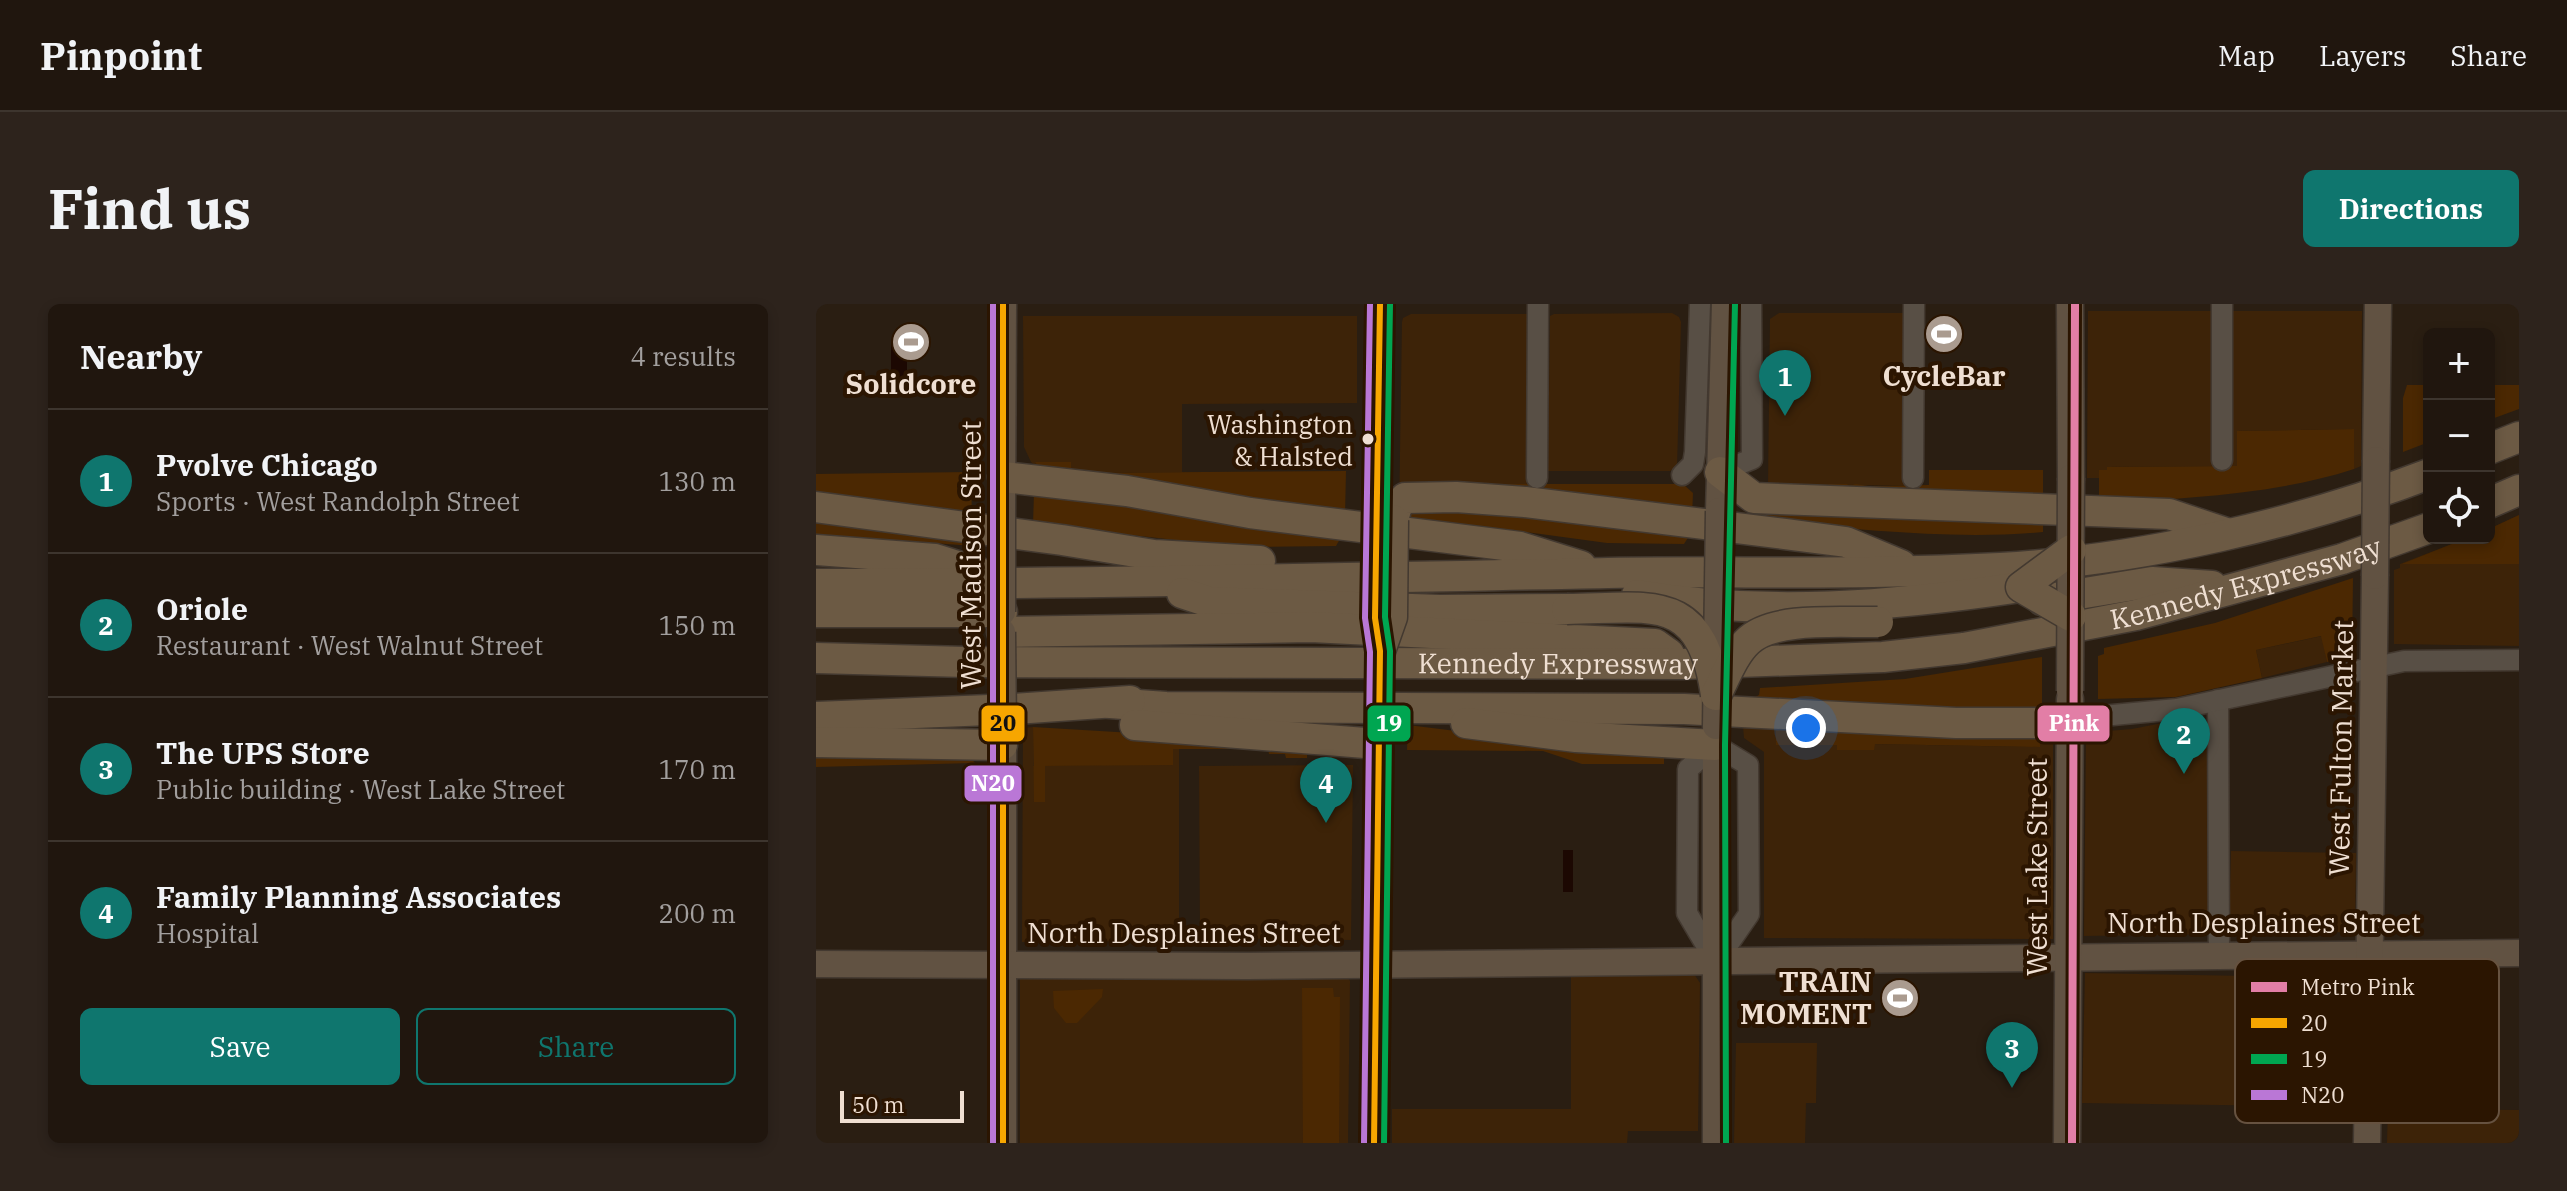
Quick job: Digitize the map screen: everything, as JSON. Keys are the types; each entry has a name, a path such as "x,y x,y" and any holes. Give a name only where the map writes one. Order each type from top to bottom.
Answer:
{"highway":[{"path":"2495,447 2519,437"},
{"path":"1720,472 1754,498 2169,514 2228,534"},
{"name":"Kennedy Expressway","path":"816,584 1326,580 2003,567 2136,552 2228,534 2342,503 2423,476"},
{"path":"1003,477 1127,491 1250,513 1520,547 1606,573"},
{"path":"2495,500 2519,490"},
{"path":"816,717 1006,728 1110,703 1323,687 1383,656 1392,617 1384,519 1405,498 1456,497 1525,502 1846,542 1914,571"},
{"path":"816,507 1154,555 1277,561 1326,580"},
{"name":"Kennedy Expressway","path":"816,658 981,662 1383,656 1683,664 1883,657 1964,648 2136,615 2342,559 2423,530"},
{"path":"816,550 935,559 1011,583"},
{"path":"1716,695 1736,656 1747,641 1759,633 1793,624 1879,613 2021,587 2071,550"},
{"path":"1521,576 1703,603 1879,613 1988,610 2152,582 2239,588"},
{"path":"1145,582 1209,602 1440,610 1657,609 1679,617 1696,631 1705,647 1716,695"},
{"path":"2021,587 2071,616"},
{"path":"816,612 1157,629 1311,627 1655,644 1683,664"},
{"path":"1110,703 1166,707 1684,709 1956,723 2044,723 2070,705"},
{"path":"1414,708 1448,721 1547,733 1716,736"},
{"path":"816,742 1006,728 1061,718 1379,739"}],"main road":[{"name":"West Madison Street","path":"1003,304 1002,622 1006,728 1001,965 1003,1143"},
{"path":"1380,304 1384,519"},
{"path":"1716,1143 1716,695 1725,304"},
{"name":"West Lake Street","path":"2067,1143 2070,304"},
{"name":"West Fulton Market","path":"2371,959 2378,304"},
{"path":"1374,1143 1379,739 1383,656"},
{"name":"North Desplaines Street","path":"816,964 1716,962 2519,953"},
{"name":"West Fulton Market","path":"2367,1123 2367,1143"}],"street":[{"path":"1537,478 1538,304"},
{"path":"1682,475 1693,464 1695,452 1700,304"},
{"path":"1720,472 1752,459 1751,304"},
{"path":"1913,478 1914,304"},
{"path":"2222,304 2222,460"},
{"path":"2070,705 2177,709 2404,661 2519,660"},
{"path":"2218,700 2219,955"}],"shaded area":[{"path":"2088,311 2362,311 2361,466 2354,469 2354,429 2237,431 2238,466 2108,467 2107,470 2099,470 2099,478 2087,478"},
{"path":"1672,313 1681,322 1677,467 1670,471 1548,471 1550,316"},
{"path":"1779,313 1905,313 1904,485 1768,486 1770,319"},
{"path":"1411,314 1529,314 1527,484 1409,484 1399,520 1402,322"},
{"path":"1023,316 1357,316 1357,403 1182,404 1182,472 1071,473 1070,462 1036,462 1037,467 1024,447"},
{"path":"891,341 907,341 907,386 891,386"},
{"path":"2407,385 2423,385 2423,444 2403,452 2403,398"},
{"path":"2495,385 2519,385 2519,409 2495,418"},
{"path":"2354,429 2354,469 2260,490 2099,505 2099,470 2107,470 2107,467 2237,466 2237,431"},
{"path":"1035,462 1071,462 1071,473 1346,471 1345,517 1049,474 1041,471"},
{"path":"1929,470 2043,470 2043,501 1790,486 1929,485"},
{"path":"971,472 972,522 816,498 816,474"},
{"path":"1408,484 1683,484 1693,493 1692,517"},
{"path":"1034,493 1340,539 1336,546 1238,547 1033,524"},
{"path":"1409,508 1476,510 1689,536 1684,544 1607,543 1473,525 1409,522"},
{"path":"1755,512 2043,518 2043,532 1971,535 1755,522"},
{"path":"2519,515 2519,646 2394,644 2394,570 2400,568 2400,564 2452,544 2495,544 2495,526"},
{"path":"2519,515 2519,564 2402,564 2452,544 2495,544 2495,526"},
{"path":"816,516 973,535 973,546 816,534"},
{"path":"2353,578 2352,656 2327,662 2321,636 2256,650 2262,678 2176,697 2098,699 2098,656 2104,654 2104,648 2215,623"},
{"path":"2322,636 2327,662 2262,678 2256,650"},
{"path":"2042,657 2042,714 1753,698 1759,695 1760,688 1905,679"},
{"path":"2198,716 2209,724 2209,934 2084,936 2086,731 2105,727 2108,731 2132,729"},
{"path":"1408,725 1576,746 1664,752 1664,764 1582,764 1543,751 1407,750"},
{"path":"1743,726 1776,726 1776,745 1837,745 1838,750 1874,750 1874,744 2040,747 2040,734 2049,734 2053,742 2053,939 1764,938 1764,752 1744,738"},
{"path":"1776,726 2040,734 2040,747 1875,744 1874,750 1837,750 1837,745 1776,745"},
{"path":"1033,727 1033,766 1173,764 1173,749 1179,749 1179,941 1022,942 1023,728"},
{"path":"1033,727 1133,733 1337,753 1338,757 1330,758 1330,753 1307,752 1307,758 1286,758 1285,754 1269,754 1268,749 1173,749 1173,765 1045,766 1045,802 1034,802"},
{"path":"816,749 970,757 975,763 816,767"},
{"path":"1353,765 1351,940 1200,938 1199,766"},
{"path":"1563,850 1573,850 1573,892 1563,892"},
{"path":"2231,851 2356,853 2355,932 2229,934"},
{"path":"2085,973 2235,976 2235,1105 2082,1103"},
{"path":"1694,974 1700,983 1698,1131 1628,1131 1627,1143 1392,1143 1392,1109 1571,1109 1571,975"},
{"path":"1020,978 1348,978 1348,1143 1020,1143"},
{"path":"1302,988 1333,988 1334,997 1340,997 1339,1143 1303,1143"},
{"path":"1103,989 1102,997 1077,1023 1066,1023 1054,1008 1053,991"},
{"path":"1736,1043 1817,1043 1816,1103 1806,1103 1805,1143 1734,1143"},
{"path":"2499,1110 2519,1110 2519,1143 2387,1143 2388,1123 2499,1123"}],"metro line":[{"name":"Pink","path":"2072,1143 2075,304"}],"transit line":[{"name":"N20","path":"993,304 993,1143"},
{"name":"20","path":"1003,304 1003,1143"},
{"name":"N20","path":"1364,1143 1370,652 1365,618 1370,304"},
{"name":"20","path":"1374,1143 1380,651 1375,618 1380,304"},
{"name":"19","path":"1384,1143 1390,651 1385,617 1390,304"},
{"name":"19","path":"1726,1143 1725,745 1735,304"}],"place":[{"name":"CycleBar","path":"1944,334"},
{"name":"Solidcore","path":"911,342"},
{"name":"Pvolve Chicago","path":"1785,416"},
{"name":"Washington & Halsted","path":"1368,439"},
{"name":"Oriole","path":"2184,774"},
{"name":"Family Planning Associates","path":"1326,823"},
{"name":"TRAIN MOMENT","path":"1900,998"},
{"name":"The UPS Store","path":"2012,1088"}]}
